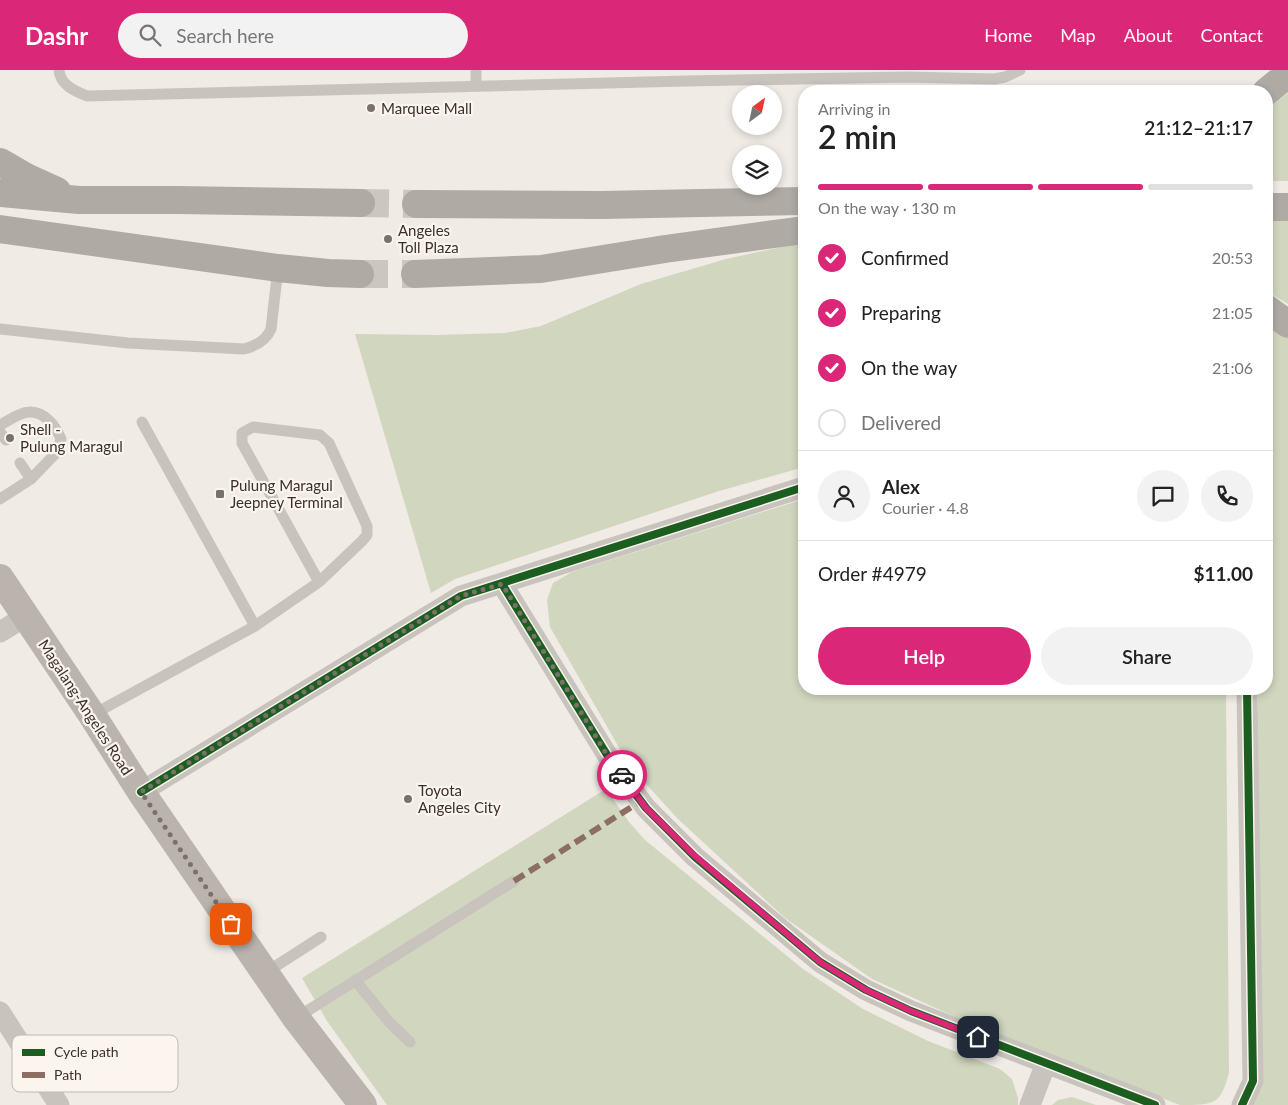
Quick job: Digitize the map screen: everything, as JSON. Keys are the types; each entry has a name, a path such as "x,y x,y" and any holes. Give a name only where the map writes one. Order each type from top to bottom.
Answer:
{"highway":[{"path":"1273,86 1288,74"},
{"path":"0,162 26,177 79,200"},
{"path":"0,193 79,200 361,203"},
{"path":"1273,193 1288,193"},
{"path":"416,204 602,205 798,201"},
{"path":"1273,206 1288,207"},
{"path":"3,231 278,268 360,274"},
{"path":"415,274 541,270 665,249 798,231"},
{"path":"1273,313 1288,324"}],"main road":[{"name":"Magalang-Angeles Road","path":"0,578 141,792 265,973 296,1018 363,1105"}],"street":[{"path":"141,792 461,596 798,489"},
{"path":"502,584 609,758 646,808 695,856 820,962 866,990 911,1011 1154,1105"},
{"path":"0,632 26,616"},
{"path":"1242,1105 1253,1081 1247,695"},
{"path":"0,1012 15,1035"},
{"path":"1030,1105 1046,1063"},
{"path":"51,1092 59,1105"}],"lane":[{"path":"59,70 60,76 70,88 87,96 476,86 686,76 907,74 994,78 1005,77 1020,70"},
{"path":"476,70 476,86"},
{"path":"0,329 128,343 244,349 262,342 268,336 271,329 278,268"},
{"path":"0,426 28,411 36,412 46,418 56,428 61,439 57,452 31,479 0,499"},
{"path":"142,422 256,626"},
{"path":"92,715 256,626 319,582 367,534 367,526 329,444 320,435 253,427 242,433 242,443 319,582"},
{"path":"20,463 31,479"},
{"path":"296,1018 514,882"},
{"path":"265,973 320,937"},
{"path":"355,980 390,1023 410,1042"}],"green space":[{"path":"1288,93 1288,181 1273,181 1273,104"},
{"path":"1273,217 1288,217 1288,304 1273,295"},
{"path":"798,243 798,469 716,492 455,579 431,593 355,334 435,335 505,333 541,326 641,284 726,259"},
{"path":"1273,320 1288,330 1288,1105 1249,1105 1259,1073 1258,695 1273,695"},
{"path":"798,501 798,695 1226,695 1229,1072 1219,1097 1208,1103 1180,1105 986,1031 872,979 785,918 677,818 629,765 550,627 547,600 553,583 572,572"},
{"path":"606,789 629,822 645,840 803,969 863,1009 928,1041 1000,1069 1012,1079 1018,1098 1018,1105 387,1105 327,1021 302,978"},
{"path":"1072,1097 1096,1105 1052,1105 1058,1100"}],"tunnel":[{"path":"361,203 416,204"},
{"path":"360,274 415,274"}],"marked path":[{"path":"514,881 641,801"}],"cycle path":[{"path":"141,792 461,596 798,489"},
{"path":"502,584 609,758 646,808 695,857 820,962 866,990 911,1011 1155,1105"},
{"path":"1242,1105 1253,1081 1247,695"}],"way so far":[{"path":"231,924 141,792 461,596 502,584 609,758 622,775"}],"place":[{"name":"Marquee Mall","path":"371,108"},
{"name":"Angeles Toll Plaza","path":"388,239"},
{"name":"Shell - Pulung Maragul","path":"10,438"},
{"name":"Pulung Maragul Jeepney Terminal","path":"220,494"},
{"name":"Toyota Angeles City","path":"408,799"}],"route":[{"path":"622,775 646,808 695,856 820,962 866,990 911,1011 978,1037"}]}
